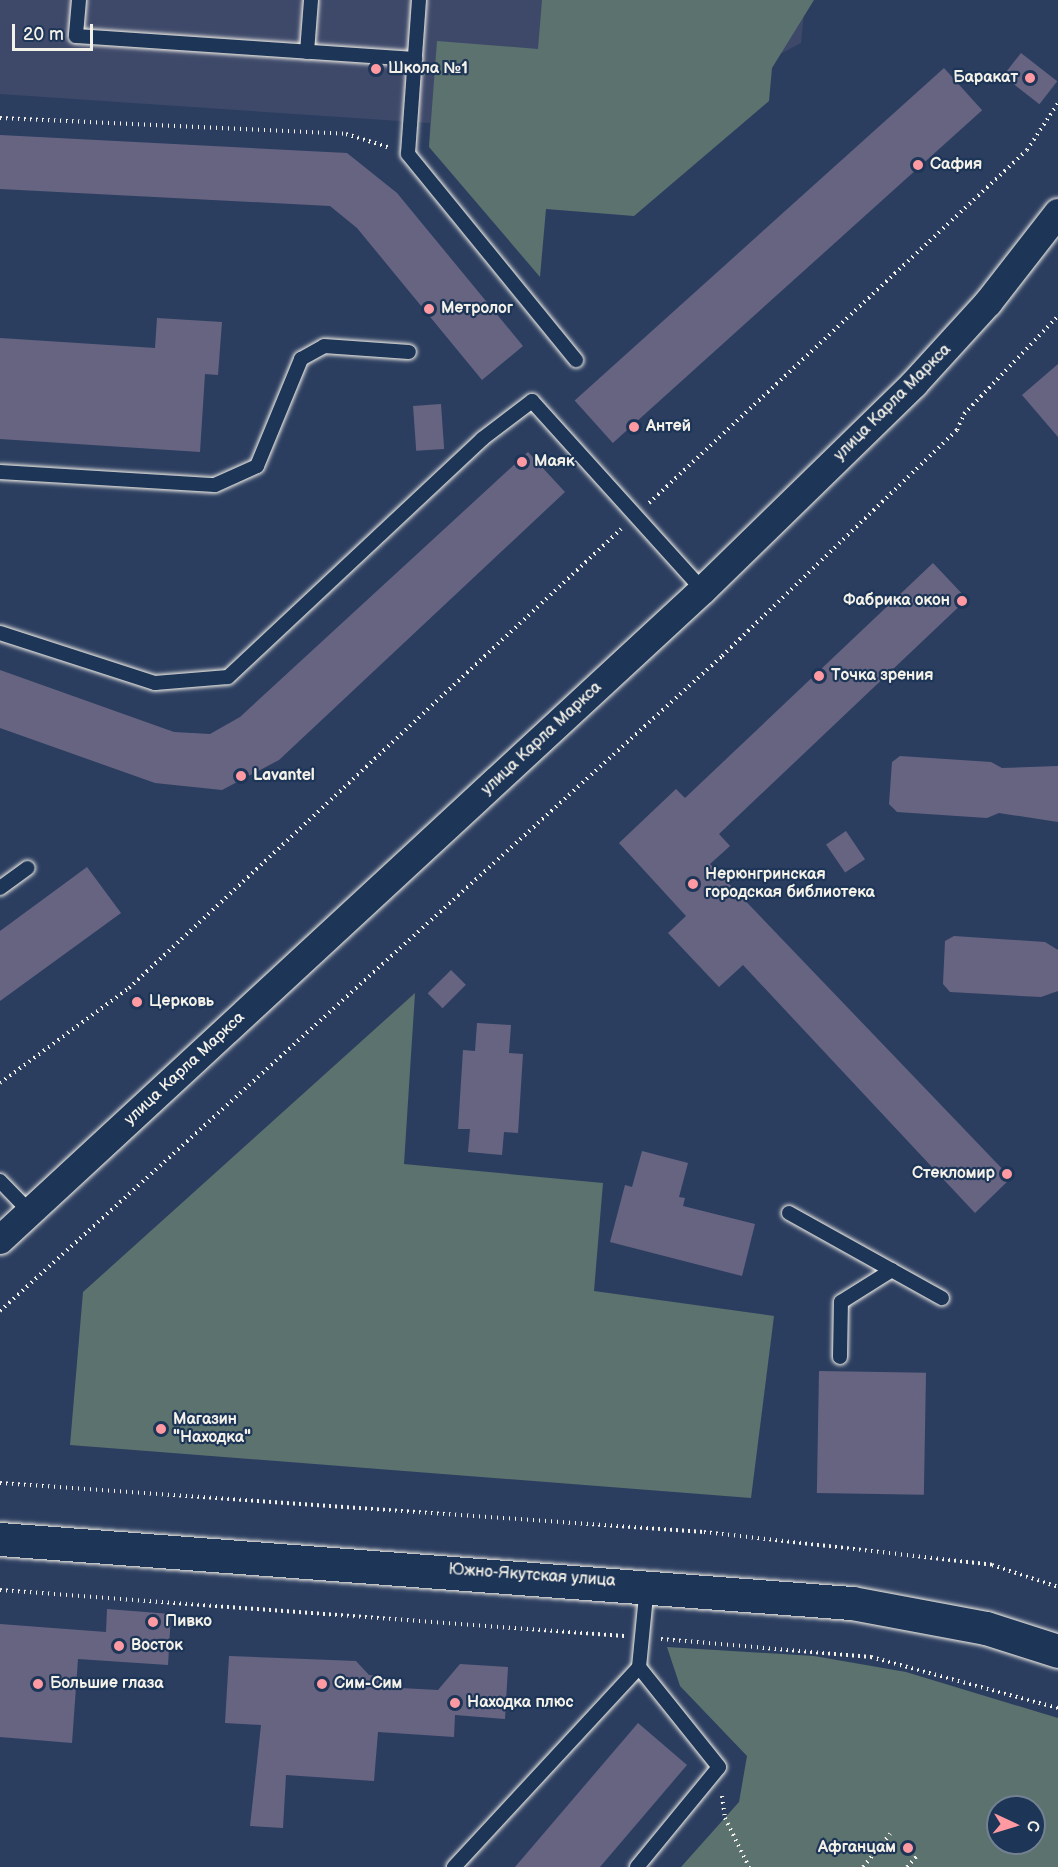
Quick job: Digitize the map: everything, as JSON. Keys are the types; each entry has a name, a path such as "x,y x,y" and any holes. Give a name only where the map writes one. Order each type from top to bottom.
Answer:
{"street":[{"name":"улица Карла Маркса","path":"0,1240 703,590 914,384 988,303 1058,213"},
{"name":"Южно-Якутская улица","path":"0,1539 647,1584 852,1603 986,1628 1058,1651"}],"lane":[{"path":"79,0 76,36 415,59"},
{"path":"307,52 311,0"},
{"path":"419,0 408,154 576,360"},
{"path":"0,472 215,485 257,466 301,359 324,346 410,352"},
{"path":"0,633 155,683 228,677 482,439 532,401 703,590"},
{"path":"0,888 28,868"},
{"path":"0,1181 30,1212"},
{"path":"789,1213 942,1298"},
{"path":"840,1357 841,1302 892,1270"},
{"path":"454,1867 639,1667 647,1584"},
{"path":"637,1867 719,1767 639,1667"}],"path":[{"path":"0,1083 129,988 1027,150 1058,103"},
{"path":"0,118 346,134 408,154"},
{"path":"0,1311 722,656 957,430 964,414 1058,316"},
{"path":"0,1483 704,1532 992,1565 1058,1587"},
{"path":"0,1590 642,1637 871,1657 1058,1708"},
{"path":"719,1767 725,1818 749,1867"},
{"path":"863,1867 890,1834"},
{"path":"907,1867 917,1856"}],"shaded area":[{"name":"Школа №1","path":"0,0 805,0 801,43 582,157 429,147 430,123 0,94"}],"green space":[{"path":"542,0 814,0 772,68 769,101 634,216 546,209 540,277 429,147 437,41 538,49"},
{"path":"415,993 404,1164 603,1183 594,1291 774,1316 751,1498 70,1445 83,1292"},
{"path":"667,1647 814,1656 906,1672 1058,1718 1058,1867 681,1867 739,1802 747,1756 680,1686"}],"building":[{"name":"Баракат","path":"1021,53 1057,81 1039,104 1003,76"},
{"path":"944,68 982,110 613,443 575,401"},
{"path":"0,135 347,153 397,193 523,346 482,380 357,228 330,206 0,189"},
{"path":"157,318 222,322 218,375 205,374 200,452 0,439 0,338 155,348"},
{"path":"1058,364 1058,437 1022,395"},
{"path":"441,404 444,449 416,451 413,406"},
{"path":"528,452 565,492 279,760 222,790 155,783 0,728 0,670 174,732 210,734 240,717"},
{"path":"933,563 967,599 719,834 730,846 710,864 1011,1178 975,1213 743,965 719,987 668,933 686,916 619,843 676,789 685,798"},
{"path":"900,756 991,762 1002,768 1058,766 1058,822 999,813 987,818 897,812 889,804 892,762"},
{"path":"846,831 865,859 845,873 826,844"},
{"path":"87,867 121,913 0,1001 0,931"},
{"path":"954,936 1045,942 1058,950 1058,991 1041,997 950,992 943,984 945,941"},
{"path":"451,970 466,985 443,1008 428,993"},
{"path":"477,1023 511,1025 509,1053 523,1054 518,1133 504,1132 502,1155 468,1152 470,1129 458,1129 463,1050 475,1051"},
{"path":"642,1151 688,1163 679,1197 685,1198 683,1206 755,1224 742,1276 610,1242 625,1185 632,1187"},
{"path":"819,1371 926,1373 924,1495 817,1493"},
{"name":"Большие глаза","path":"107,1609 171,1614 168,1665 78,1659 72,1743 0,1737 0,1624 106,1632"},
{"path":"229,1656 356,1661 369,1675 381,1676 381,1687 438,1690 460,1664 508,1667 505,1719 455,1715 454,1737 378,1732 374,1781 286,1775 283,1828 250,1826 261,1725 225,1723"},
{"path":"638,1723 687,1765 600,1867 515,1867"}],"place":[{"name":"Школа №1","path":"376,69"},
{"name":"Баракат","path":"1030,78"},
{"name":"Сафия","path":"918,165"},
{"name":"Метролог","path":"429,309"},
{"name":"Антей","path":"634,427"},
{"name":"Маяк","path":"522,462"},
{"name":"Фабрика окон","path":"962,601"},
{"name":"Точка зрения","path":"819,676"},
{"name":"Lavantel","path":"241,776"},
{"name":"Нерюнгринская городская библиотека","path":"693,884"},
{"name":"Церковь","path":"137,1002"},
{"name":"Стекломир","path":"1007,1174"},
{"name":"Магазин \"Находка\"","path":"161,1429"},
{"name":"Пивко","path":"153,1622"},
{"name":"Восток","path":"119,1646"},
{"name":"Большие глаза","path":"38,1684"},
{"name":"Сим-Сим","path":"322,1684"},
{"name":"Находка плюс","path":"455,1703"},
{"name":"Афганцам","path":"908,1848"}]}
